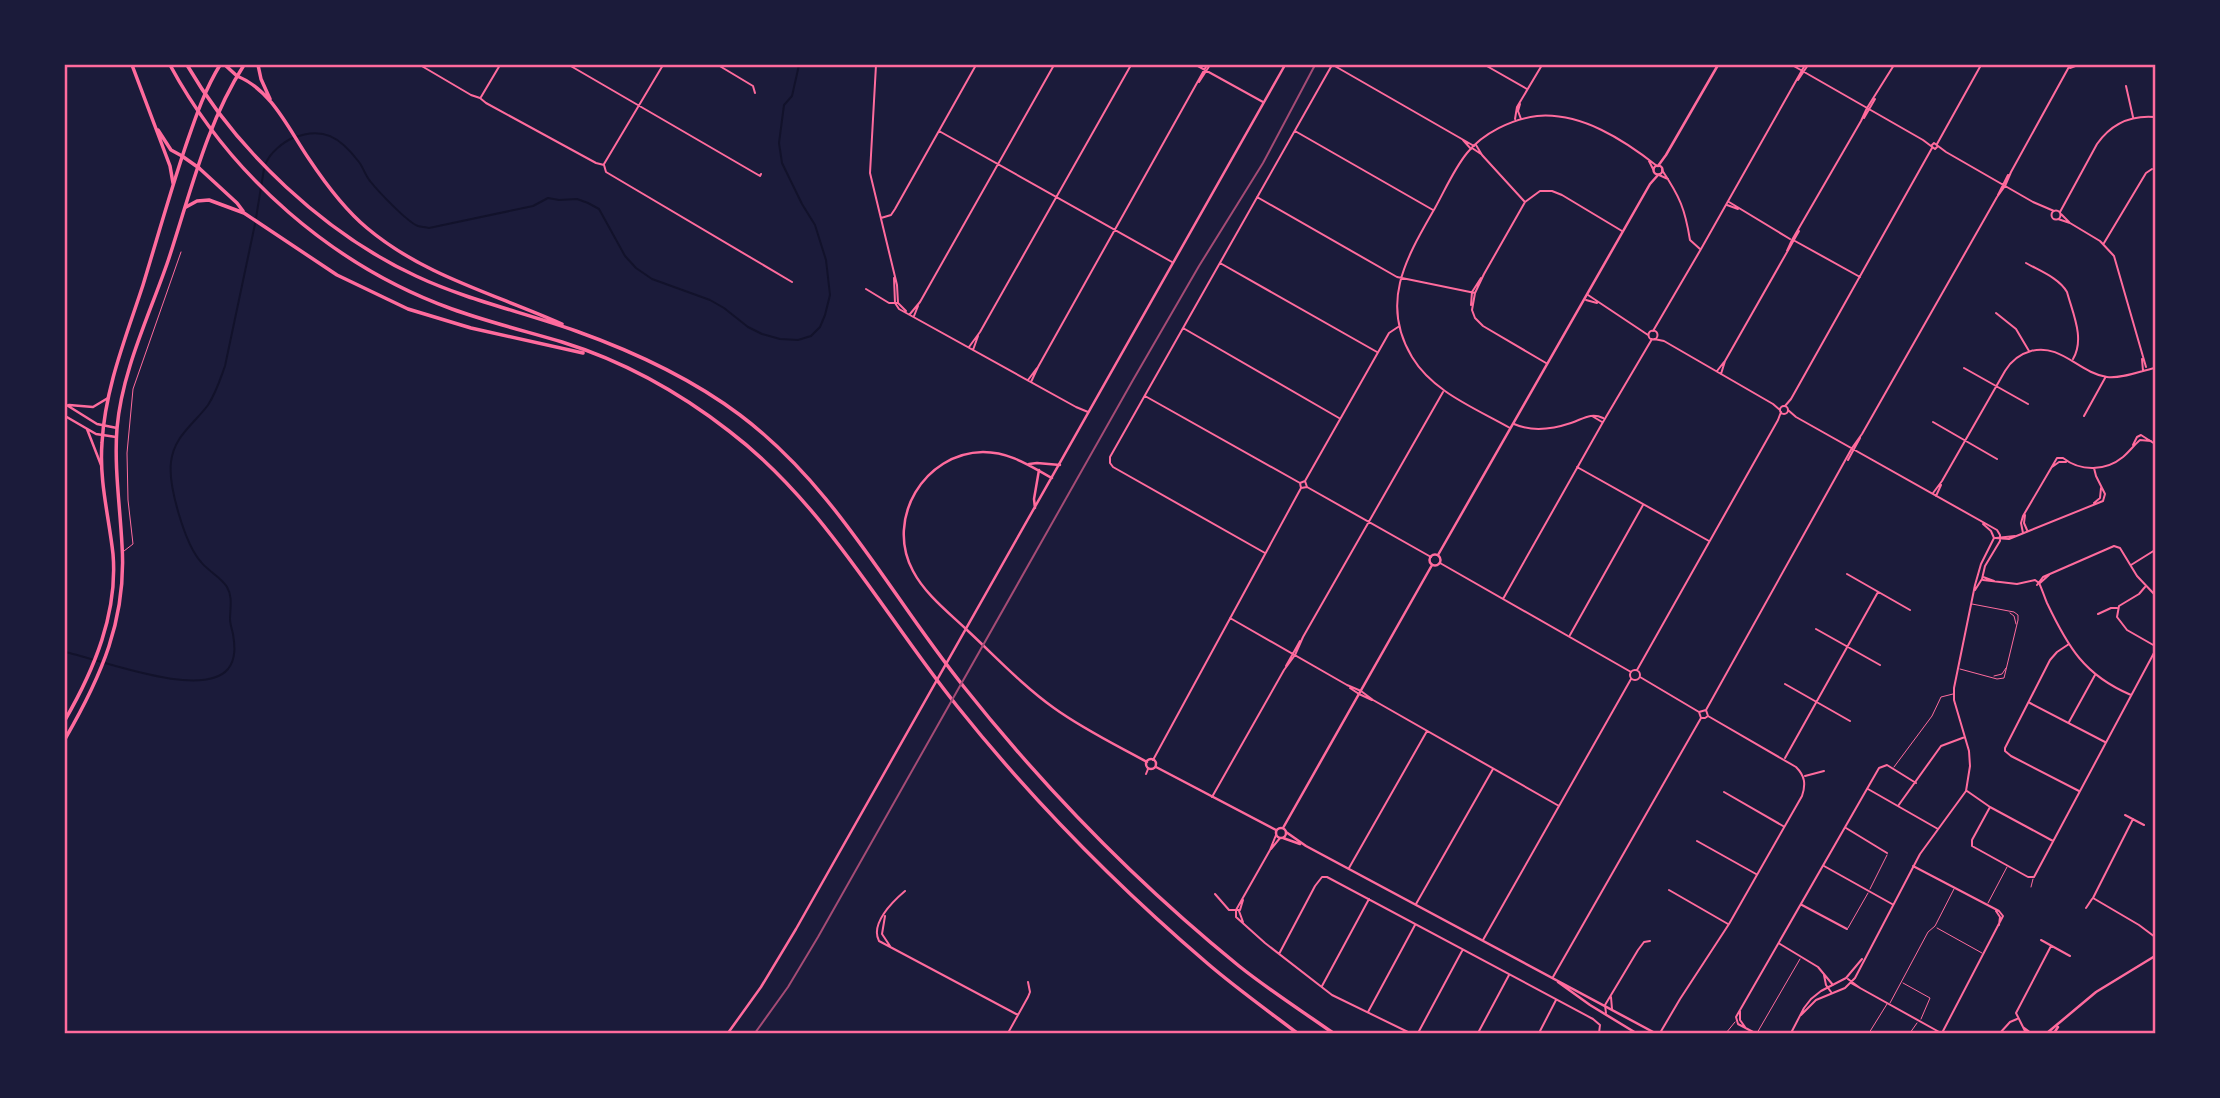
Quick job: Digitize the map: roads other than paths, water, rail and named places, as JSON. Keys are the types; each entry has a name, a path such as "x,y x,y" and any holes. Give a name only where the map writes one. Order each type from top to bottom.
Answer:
{"highway":[{"path":"132,65 170,166 173,183"},
{"path":"170,65 223,145 245,170 287,211 347,257 398,286 452,309 562,342 642,375 683,398 758,455 811,511 956,705 1056,821 1123,887 1207,963 1297,1033"},
{"path":"187,65 228,124 293,193 343,234 389,263 418,277 576,331"},
{"path":"65,720 86,681 102,639 110,604 113,559 102,468 108,398 182,156 201,101 222,65 259,88 344,205 365,227 387,244 469,288 527,308 621,349 704,391 767,436 820,490 964,688 1039,775 1143,881 1240,966 1283,1000 1332,1032"},
{"path":"65,739 96,684 121,603 123,552 117,428 127,378 215,120 244,65"},
{"path":"258,65 261,79 275,109"},
{"path":"154,123 171,150 199,168 237,203 244,213"},
{"path":"186,207 197,201 209,200 244,213 337,275 408,309 439,320 606,358"},
{"path":"112,545 122,544"}],"street":[{"path":"421,65 471,95 604,165"},
{"path":"480,98 500,65"},
{"path":"569,65 760,176 761,174"},
{"path":"663,65 604,165 606,172 792,282"},
{"path":"718,65 753,86 755,93"},
{"path":"876,65 870,173 898,289 896,303"},
{"path":"880,218 891,215 895,209 976,65"},
{"path":"914,316 1054,65"},
{"path":"969,347 1131,65"},
{"path":"1196,65 1264,103"},
{"path":"1029,381 1208,65"},
{"path":"728,1033 761,987 796,929 1285,65"},
{"path":"1265,554 1113,467 1110,457 1332,65 1462,139 1482,155 1525,202"},
{"path":"1485,65 1528,89"},
{"path":"1515,121 1515,111 1542,65"},
{"path":"1301,488 1307,487 1430,557 1438,555 1718,65"},
{"path":"1792,65 2043,207 2057,212 2103,243 2111,251 2118,267 2147,370"},
{"path":"1503,599 1806,65"},
{"path":"1721,374 1725,361 1894,65"},
{"path":"1630,672 1637,670 1981,65"},
{"path":"1699,712 1706,710 2070,66 2078,65"},
{"path":"2126,86 2133,118"},
{"path":"1520,103 1518,111 1521,120"},
{"path":"1511,429 1444,391 1418,367 1404,344 1399,327 1396,304 1399,278 1408,255 1473,147 1491,133 1521,120 1547,116 1576,120 1594,127 1662,169 1684,207 1690,240 1701,249"},
{"path":"2070,223 2053,218 2101,138 2119,123 2133,118 2155,117"},
{"path":"939,131 1173,263"},
{"path":"1294,131 1434,210"},
{"path":"1656,173 1662,169 1666,155"},
{"path":"1648,158 1656,173 1669,180"},
{"path":"2103,243 2146,173 2152,169"},
{"path":"1997,197 2006,186 2011,172"},
{"path":"1548,364 1483,326 1475,318 1472,310 1473,293 1483,274 1525,202 1540,191 1552,191 1562,195 1623,231"},
{"path":"1256,196 1399,278 1473,293"},
{"path":"1728,203 1860,278"},
{"path":"2057,212 2058,219"},
{"path":"1219,263 1378,353"},
{"path":"2026,263 2063,285 2067,292 2079,338 2079,348 2072,360"},
{"path":"866,289 889,303 896,303 910,314 1088,415"},
{"path":"1587,295 1640,328 1651,338 1664,341"},
{"path":"1584,299 1598,304"},
{"path":"910,314 920,302"},
{"path":"1996,313 2016,328 2029,352"},
{"path":"1300,483 1305,481 1389,333 1399,327"},
{"path":"1182,328 1340,419"},
{"path":"1640,328 1654,332 1664,341 1721,374 1997,530 2000,538 1974,591 1954,694 1970,762 1966,791 1913,866 1851,982 1841,990 1816,1000 1801,1015"},
{"path":"973,349 980,332"},
{"path":"1651,338 1654,332"},
{"path":"1934,496 2010,364 2029,352 2053,351 2105,377 2155,368"},
{"path":"2141,355 2143,371"},
{"path":"1716,371 1725,361"},
{"path":"1964,368 2028,404"},
{"path":"2084,416 2105,377"},
{"path":"1212,797 1444,391"},
{"path":"1052,478 1029,464 997,453 984,452 961,455 933,470 912,497 904,524 903,538 908,561 919,582 958,622 1055,708 1147,762 1153,760 1301,488 1300,483 1144,395"},
{"path":"65,404 89,408 108,398"},
{"path":"65,404 95,424 117,428"},
{"path":"1514,423 1522,427 1545,428 1591,415 1604,420"},
{"path":"65,416 87,429 117,437"},
{"path":"1933,422 1997,459"},
{"path":"87,429 102,468"},
{"path":"2023,533 2021,523 2025,514 2057,458 2063,458 2081,467 2094,468 2116,461 2140,440 2155,444"},
{"path":"1029,464 1060,466"},
{"path":"1577,467 1709,542"},
{"path":"2098,480 2099,467"},
{"path":"1994,538 2016,536 2093,504 2101,496 2101,487 2094,468"},
{"path":"1035,510 1039,470"},
{"path":"1305,481 1307,487"},
{"path":"1569,637 1643,504"},
{"path":"2025,514 2024,523 2028,531"},
{"path":"1981,578 1980,567 1994,538 1992,531 1983,523"},
{"path":"1981,578 1998,582 2038,583 2114,546 2120,548 2130,565 2155,595"},
{"path":"2130,565 2155,551"},
{"path":"1438,555 1440,563"},
{"path":"1270,849 1281,838 1432,565 1430,557"},
{"path":"1440,563 1630,672 1632,678 1482,941"},
{"path":"1432,565 1437,566 1440,563"},
{"path":"1847,574 1910,610"},
{"path":"2038,583 2068,644 2095,675 2114,688 2132,695"},
{"path":"2098,614 2118,608 2146,586"},
{"path":"1784,759 1878,593"},
{"path":"2118,608 2117,617 2127,630 2155,646"},
{"path":"1230,618 1559,806"},
{"path":"1815,629 1880,665"},
{"path":"2068,644 2050,660 2007,741 2005,751 2080,792"},
{"path":"1990,807 1972,840 1972,846 2033,878 2155,651"},
{"path":"1552,978 1701,718 1699,712 1640,677 1637,670"},
{"path":"2068,723 2095,675"},
{"path":"1632,678 1637,680 1640,677"},
{"path":"1785,684 1850,722"},
{"path":"2028,702 2106,743"},
{"path":"1660,1033 1729,925 1804,789 1804,777 1796,766 1708,716 1706,710"},
{"path":"1701,718 1708,716"},
{"path":"1349,869 1427,731"},
{"path":"1898,806 1941,746 1965,737"},
{"path":"1153,760 1157,764 1156,767"},
{"path":"1146,774 1147,762"},
{"path":"1756,1033 1738,1021 1741,1010 1880,767 1887,765 1916,783"},
{"path":"1148,769 1156,767 1276,832 1281,838 1306,846"},
{"path":"1415,905 1493,768"},
{"path":"1804,777 1824,771"},
{"path":"1867,789 1938,829"},
{"path":"1966,791 2054,842"},
{"path":"1724,792 1784,827"},
{"path":"2125,815 2144,825"},
{"path":"2085,908 2093,898 2133,819"},
{"path":"1845,827 1887,853"},
{"path":"1237,910 1270,849 1278,828 1285,830 1306,846 1655,1033"},
{"path":"1697,841 1757,875"},
{"path":"1823,865 1892,904"},
{"path":"1846,978 1888,1005 1942,1033 2002,917 1996,910 1913,866"},
{"path":"1279,954 1322,877 1332,879 1593,1019 1600,1025 1599,1033"},
{"path":"1669,890 1729,925"},
{"path":"905,891 895,899 878,923 878,941 1018,1015"},
{"path":"1215,894 1227,906 1237,910 1244,923 1279,954 1322,987 1341,1000 1410,1033"},
{"path":"2093,898 2155,937"},
{"path":"1322,987 1368,899"},
{"path":"1801,905 1847,929"},
{"path":"886,913 882,934 891,947"},
{"path":"1368,1013 1416,924"},
{"path":"2041,940 2070,956"},
{"path":"1610,1017 1604,1011 1605,1005 1638,950 1644,942 1650,941"},
{"path":"1779,944 1818,967 1834,986"},
{"path":"2026,1033 2018,1019 2017,1010 2052,946"},
{"path":"1418,1033 1462,949"},
{"path":"1790,1033 1811,999 1846,978 1865,956"},
{"path":"2047,1033 2096,992 2155,957"},
{"path":"1478,1033 1510,974"},
{"path":"1824,974 1827,988 1832,993"},
{"path":"1552,978 1636,1033"},
{"path":"1008,1033 1030,992 1028,982"},
{"path":"1611,996 1612,1009"},
{"path":"1539,1033 1557,999"},
{"path":"2000,1033 2010,1022 2018,1019"},
{"path":"2054,1033 2060,1024"},
{"path":"2023,1026 2031,1033"}],"lane":[{"path":"123,552 133,544 128,500 128,425 133,389 181,252"},
{"path":"1958,669 2000,676 2006,668 2017,624 2009,612 1972,604"},
{"path":"1893,769 1932,716 1941,697 1954,694"},
{"path":"1847,929 1887,858 1887,853"},
{"path":"1987,905 2008,866"},
{"path":"2031,887 2033,878"},
{"path":"1869,1033 1888,1005 1928,932 1936,926 1955,888"},
{"path":"1936,926 1984,954"},
{"path":"1756,1033 1801,957"},
{"path":"1901,982 1930,998 1910,1033"},
{"path":"1726,1033 1738,1021"}],"waterway":[{"path":"266,163 277,148 293,138 313,133 330,136 352,153 370,181 400,212 418,226 429,228 533,206 548,198 577,199 599,209 625,256 652,279 710,300 762,334 798,340 811,336 820,327 830,295 826,260 815,225 782,163 779,143 784,105 792,96 799,65"},
{"path":"256,218 264,169"},
{"path":"65,652 149,675 174,679 215,677 228,669 232,661 234,643 229,591 201,562 189,542 175,499 171,462 180,438 203,412 218,386 225,366 255,224"}],"railway":[{"path":"755,1033 788,987 818,937 1133,380 1263,163 1315,65"}]}
